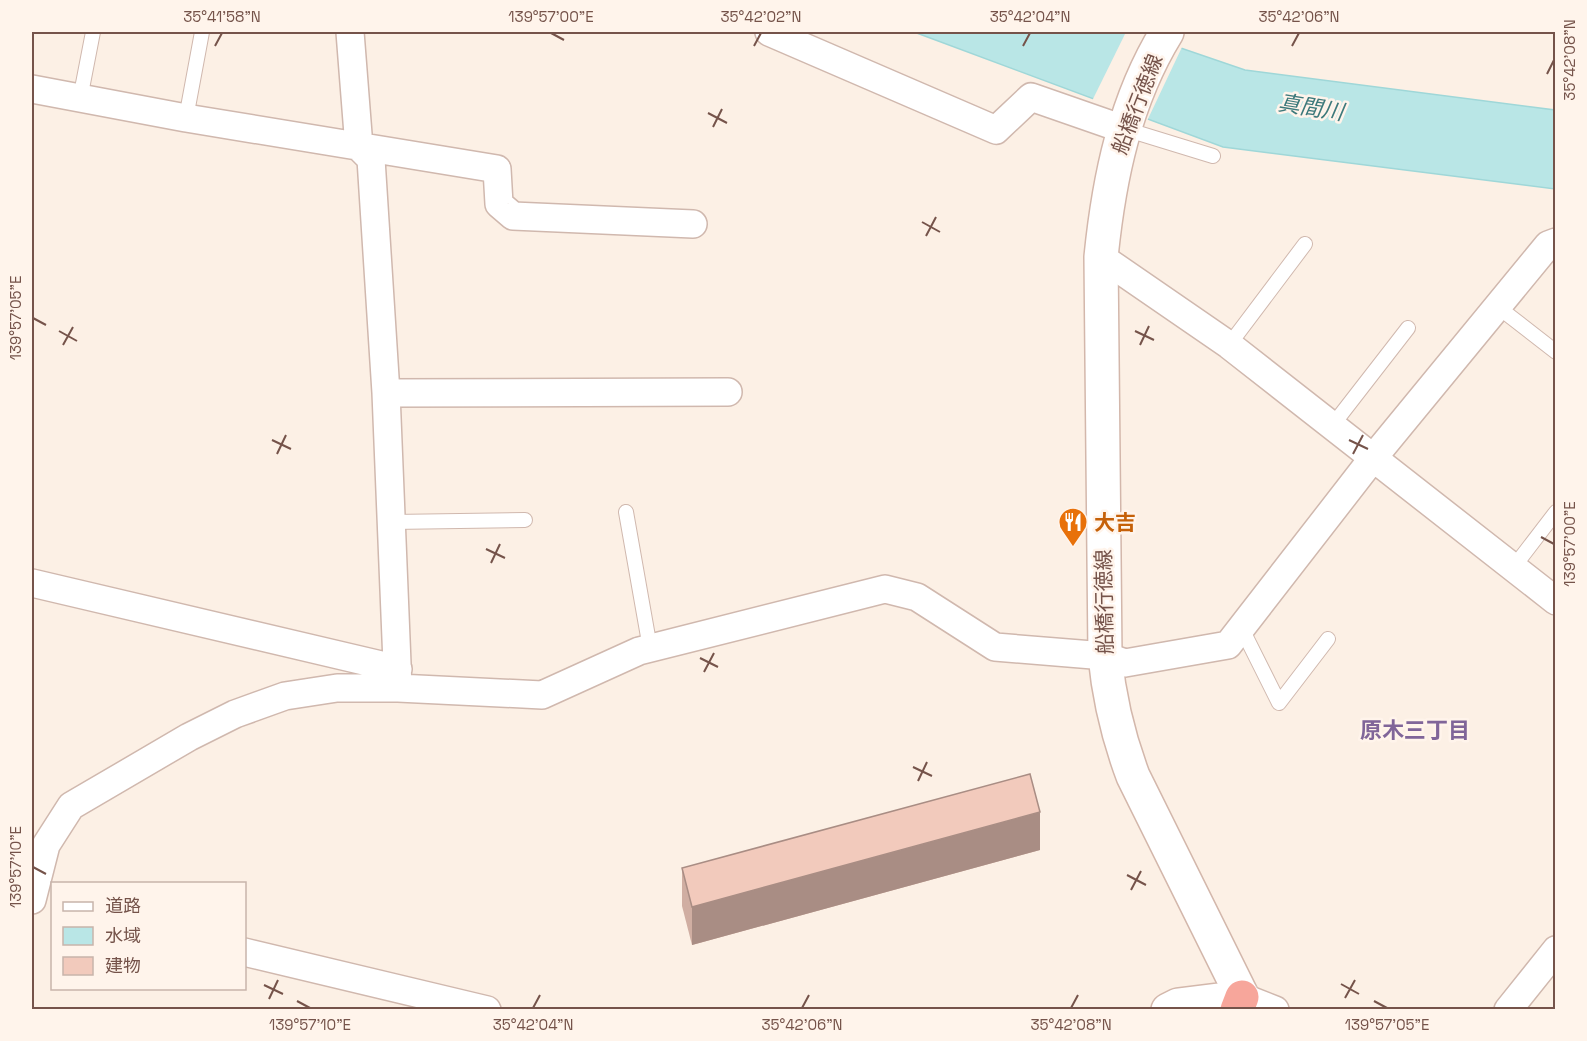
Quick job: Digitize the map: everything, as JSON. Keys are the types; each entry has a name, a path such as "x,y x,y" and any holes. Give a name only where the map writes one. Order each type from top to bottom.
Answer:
{"main road":[{"name":"船橋行徳線","path":"1165,35 1124,124 1105,212 1101,257 1105,656 1109,696 1119,738 1133,776 1237,1007"},
{"path":"1168,1010 1178,1005 1237,1007"}],"street":[{"path":"350,32 359,147 371,159 386,393 398,678"},
{"path":"769,32 996,130 1031,97 1124,124"},
{"path":"32,89 186,118 497,169 499,204 513,216 693,224"},
{"path":"32,583 398,678 542,695 651,648 885,590 917,597 995,647 1105,656 1125,663 1214,649 1228,645 1373,458 1548,245 1556,242"},
{"path":"1101,257 1229,345 1556,601"},
{"path":"386,393 728,392"},
{"path":"51,907 32,901 46,845 71,806 179,742 234,714 285,696 398,678"},
{"path":"1508,1010 1556,950"},
{"path":"246,952 487,1010"},
{"path":"1237,1007 1275,1010"}],"lane":[{"path":"80,99 93,32"},
{"path":"186,118 202,32"},
{"path":"1124,124 1213,156"},
{"path":"1229,345 1305,244"},
{"path":"1498,306 1556,352"},
{"path":"1332,426 1408,328"},
{"path":"626,512 651,648"},
{"path":"1513,568 1556,512"},
{"path":"392,522 525,520"},
{"path":"1241,627 1279,703 1328,639"}],"water":[{"name":"真間川","path":"914,32 1134,32 1245,70 1555,110 1555,189 1223,147"}],"pier":[{"path":"1126,32 1143,32 1183,45 1147,121 1092,101"}],"building":[{"path":"1030,774 1040,812 692,907 682,868"}],"place":[{"name":"大吉","path":"1073,548"}],"district":[{"name":"原木三丁目","path":"1415,730"}]}
